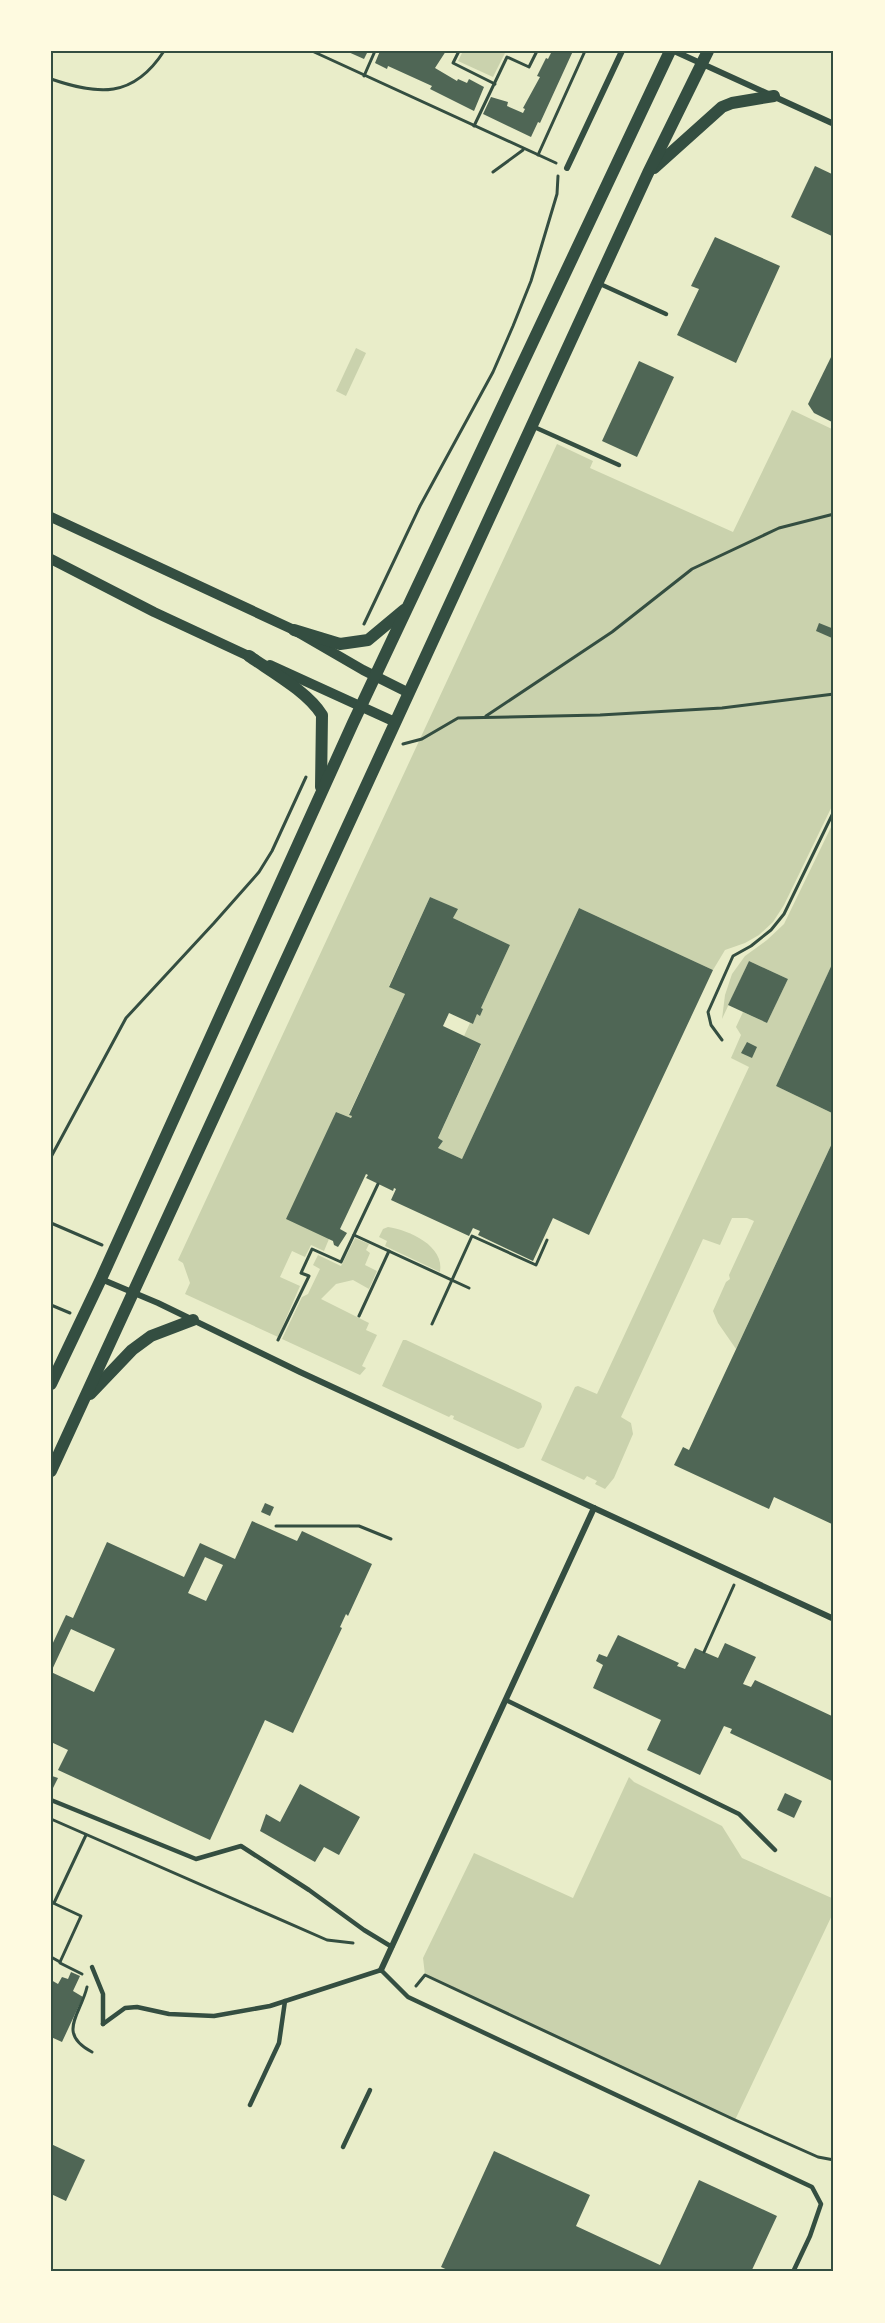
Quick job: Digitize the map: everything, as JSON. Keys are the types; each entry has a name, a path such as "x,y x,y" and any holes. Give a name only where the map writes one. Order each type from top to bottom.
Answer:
{"main road":[{"path":"51,1384 101,1280 361,706 672,51"},
{"path":"51,1471 648,173 708,51"},
{"path":"648,173 722,108 738,102 774,96"},
{"path":"294,630 340,644 368,640 410,605"},
{"path":"249,656 306,695 322,715 321,794"},
{"path":"83,1401 132,1350 151,1336 193,1320"}],"street":[{"path":"567,168 622,51"},
{"path":"672,51 834,124"},
{"path":"51,517 294,630 376,677 409,693"},
{"path":"51,559 154,612 395,722"},
{"path":"101,1280 193,1320 834,1619"},
{"path":"381,1970 594,1508"}],"lane":[{"path":"598,283 666,314"},
{"path":"532,426 619,465"},
{"path":"506,1700 739,1814 775,1850"},
{"path":"51,1800 196,1859 242,1846 392,1947"},
{"path":"92,1967 103,1994 103,2024 125,2008 137,2007 169,2014 214,2016 285,2001 381,1970 408,1997 812,2187 821,2204 810,2236 793,2272"},
{"path":"250,2105 279,2043 285,2001"},
{"path":"343,2148 370,2090"}],"path":[{"path":"51,79 74,87 96,91 116,89 129,85 146,72 164,51"},
{"path":"312,51 567,168 558,175 557,194 531,281 497,363 420,506 364,622 364,627"},
{"path":"364,76 375,51"},
{"path":"459,51 453,63 495,84"},
{"path":"474,126 507,57 530,67 537,51"},
{"path":"538,155 585,51"},
{"path":"494,172 523,149"},
{"path":"484,717 612,632 692,569 779,528 834,514"},
{"path":"403,744 422,739 458,718 600,715 711,709 834,694"},
{"path":"51,1157 126,1018 259,872 272,851 309,769"},
{"path":"722,1040 711,1025 708,1012 733,956 751,946 771,930 784,914 834,811"},
{"path":"278,1340 309,1276 301,1272 312,1249 341,1262 378,1184"},
{"path":"51,1223 105,1246"},
{"path":"353,1234 469,1288"},
{"path":"432,1323 472,1236 536,1265 548,1240"},
{"path":"359,1316 389,1251"},
{"path":"276,1526 359,1526 391,1539"},
{"path":"704,1652 739,1575"},
{"path":"51,1819 327,1940 353,1943"},
{"path":"60,1962 81,1916 52,1903 87,1834"},
{"path":"51,1957 87,1978 85,1993 73,2021 72,2031 78,2042 92,2052"},
{"path":"416,1986 425,1975 735,2120 818,2157 834,2160"}],"green space":[{"path":"463,51 506,51 493,77 458,61"},
{"path":"356,348 366,353 346,396 336,391"},
{"path":"792,410 834,430 834,802 784,905 773,922 759,935 725,950 713,970 579,908 462,1159 438,1148 443,1141 438,1138 481,1045 464,1036 470,1023 473,1024 477,1014 480,1015 483,1009 481,1008 510,945 453,918 457,909 430,897 389,986 405,994 349,1114 352,1116 351,1118 336,1112 329,1239 324,1251 311,1245 305,1257 292,1251 280,1277 300,1286 278,1337 185,1294 190,1283 183,1263 178,1260 557,444 593,461 590,468 733,532"},
{"path":"834,821 834,960 776,1086 834,1114 834,1139 736,1349 718,1323 713,1311 726,1282 730,1279 729,1275 754,1221 747,1218 732,1218 720,1245 703,1239 621,1417 631,1423 633,1434 614,1478 605,1489 595,1484 597,1481 587,1476 584,1480 541,1460 575,1387 578,1386 597,1394 749,1067 731,1058 741,1035 736,1027 743,1012 767,1023 788,979 749,961 722,1019 725,995 732,974 745,956 784,924"},
{"path":"388,1227 415,1236 431,1247 437,1254 440,1272 385,1246 387,1241 379,1237 383,1229"},
{"path":"355,1238 369,1244 366,1250 370,1253 365,1265 377,1271 369,1289 353,1280 336,1284 321,1299 369,1323 366,1330 377,1335 362,1366 366,1368 360,1375 282,1339 302,1297 308,1294 320,1269 313,1265 318,1255 341,1266"},
{"path":"403,1340 541,1403 542,1407 524,1447 518,1449 453,1419 454,1416 449,1417 382,1386"},
{"path":"629,1777 634,1782 722,1826 742,1858 834,1899 834,1911 735,2120 425,1975 423,1958 474,1853 573,1898"}],"building":[{"path":"346,51 368,51 364,59"},
{"path":"380,51 446,51 435,68 457,81 458,79 467,83 469,79 484,87 474,111 430,89 432,86 388,66 387,69 375,63"},
{"path":"552,51 573,51 540,123 538,122 531,137 483,114 491,97 508,102 507,106 523,113 525,109 523,108 540,77 537,76"},
{"path":"815,166 834,175 834,237 791,217"},
{"path":"715,237 780,266 736,363 677,335 699,289 691,286"},
{"path":"834,351 834,423 814,413 808,404"},
{"path":"639,361 674,377 637,457 602,441"},
{"path":"819,623 834,629 832,638 816,631"},
{"path":"430,897 458,909 453,918 510,945 481,1008 483,1009 480,1016 477,1014 473,1024 449,1013 443,1026 481,1044 438,1138 443,1141 438,1148 462,1159 579,908 713,970 589,1235 553,1218 533,1261 478,1235 480,1231 473,1228 469,1236 391,1200 396,1189 394,1188 393,1191 366,1178 368,1175 366,1174 340,1229 347,1233 338,1247 333,1241 286,1219 336,1112 351,1118 352,1116 349,1115 405,994 389,987"},
{"path":"834,960 834,1114 776,1086"},
{"path":"749,961 788,979 767,1023 728,1005"},
{"path":"747,1042 757,1047 752,1058 741,1053"},
{"path":"834,1139 834,1525 774,1497 769,1509 674,1465 683,1447 689,1450"},
{"path":"265,1503 274,1507 270,1516 261,1512"},
{"path":"252,1521 297,1541 302,1531 372,1564 348,1616 346,1614 340,1627 342,1628 293,1733 265,1720 210,1840 58,1770 68,1750 51,1742 51,1672 51,1647 66,1615 73,1618 107,1542 184,1577 200,1543 235,1559","holes":["205,1557 223,1565 206,1601 188,1593","71,1629 115,1649 94,1692 51,1672"]},
{"path":"618,1635 679,1663 677,1666 685,1669 695,1648 718,1658 725,1643 756,1657 743,1684 751,1687 755,1680 834,1717 834,1782 730,1733 732,1729 724,1726 700,1775 647,1750 661,1720 593,1688 603,1665 596,1661 599,1654 607,1657"},
{"path":"52,1776 58,1778 53,1788 51,1787"},
{"path":"300,1784 360,1817 339,1855 324,1847 315,1862 260,1831 266,1814 280,1822"},
{"path":"785,1793 802,1801 794,1818 777,1810"},
{"path":"71,1972 80,1976 73,1991 83,1997 62,2042 51,2037 51,1980 58,1984 62,1977 68,1979"},
{"path":"51,2144 85,2160 66,2201 51,2194"},
{"path":"494,2151 590,2195 576,2226 660,2265 699,2180 777,2216 751,2272 452,2272 441,2267"}]}
